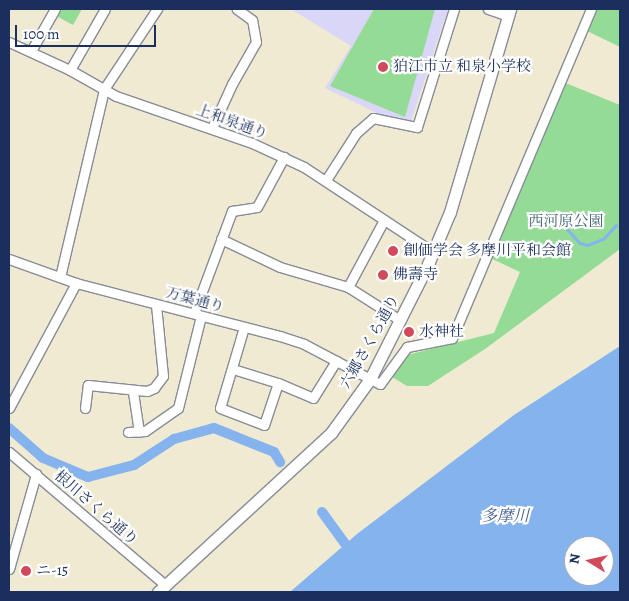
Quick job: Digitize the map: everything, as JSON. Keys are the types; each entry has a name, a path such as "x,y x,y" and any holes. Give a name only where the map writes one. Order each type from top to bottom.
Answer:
{"main road":[{"name":"六郷さくら通り","path":"161,589 332,433 370,379 433,252 457,192 509,12"}],"street":[{"path":"31,51 55,9"},
{"path":"70,70 105,9"},
{"path":"60,277 104,89 157,9"},
{"path":"212,128 232,84 256,42 252,20 238,9"},
{"path":"326,180 356,133 373,118 417,127 454,9"},
{"path":"488,9 509,12"},
{"path":"370,379 380,384 407,347 452,338 591,9"},
{"name":"上和泉通り","path":"9,42 70,70 116,96 212,128 284,157 326,180 433,252"},
{"path":"128,432 139,432 178,408 198,314 232,210 257,207 284,157"},
{"path":"348,287 384,220"},
{"path":"221,239 280,267 348,287 400,320"},
{"name":"万葉通り","path":"9,259 76,283 198,314 304,344 370,379"},
{"path":"9,408 76,283"},
{"path":"85,408 88,385 133,392 154,388 163,376 156,304"},
{"path":"244,327 220,408 264,425 278,383"},
{"path":"233,369 278,383 314,398 336,361"},
{"path":"133,392 139,432"},
{"name":"根川さくら通り","path":"9,452 36,474 161,589"},
{"path":"9,569 36,474"}],"shaded area":[{"name":"狛江市立 和泉小学校","path":"291,9 448,9 410,124 377,113 325,88 351,46"}],"green space":[{"path":"62,9 82,9 73,25 58,17"},
{"name":"狛江市立 和泉小学校","path":"374,9 435,9 405,117 330,86"},
{"path":"597,9 620,9 620,47 587,31"},
{"name":"西河原公園","path":"563,82 620,105 620,249 485,349 428,386 407,386 392,377 403,356 494,333 520,272 492,259"}],"water":[{"name":"多摩川","path":"620,346 620,592 290,592 357,534 514,415"}],"waterway":[{"path":"562,224 580,243 587,245 603,239 616,225"},
{"path":"9,428 43,458 88,477 134,465 174,439 214,428 274,452 280,462"},
{"path":"322,512 346,545"}],"place":[{"name":"狛江市立 和泉小学校","path":"383,67"},
{"name":"創価学会 多摩川平和会館","path":"393,251"},
{"name":"佛壽寺","path":"383,275"},
{"name":"水神社","path":"409,332"},
{"name":"ニ-15","path":"26,571"}]}
